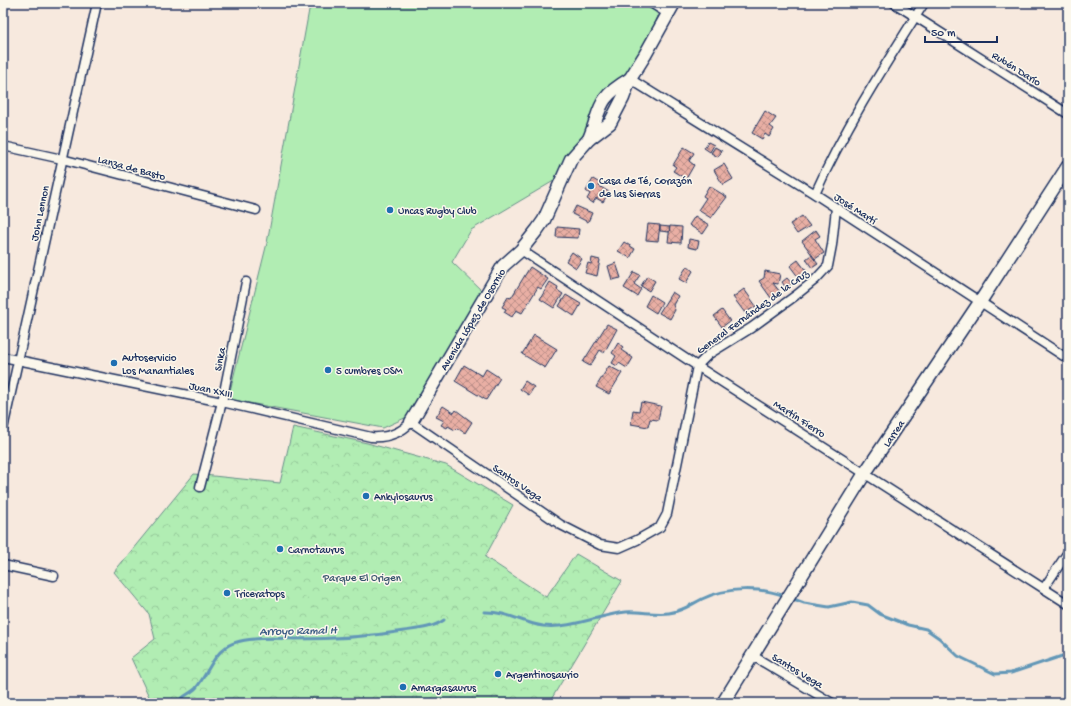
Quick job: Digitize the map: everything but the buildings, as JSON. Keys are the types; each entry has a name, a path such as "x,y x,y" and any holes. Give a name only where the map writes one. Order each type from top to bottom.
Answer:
{"street":[{"name":"John Lennon","path":"3,427 97,3"},
{"path":"651,3 670,8"},
{"name":"Rubén Darío","path":"894,3 1068,114"},
{"path":"815,194 831,156 885,64 924,3"},
{"name":"Avenida López de Osornio","path":"411,422 503,266 521,250 544,220 571,159 589,139 610,123 623,98 630,80 670,8"},
{"name":"Avenida López de Osornio","path":"589,139 602,103 613,89 630,80"},
{"name":"José Martí","path":"630,80 815,194 1068,359"},
{"name":"Lanza de Basto","path":"3,146 62,159 256,210"},
{"name":"Larrea","path":"723,703 865,473 980,302 1068,166"},
{"name":"General Fernández de la Cruz","path":"619,548 660,527 667,514 696,366 709,354 751,328 795,296 824,271 828,266 832,245 836,208"},
{"name":"Martín Fierro","path":"521,250 696,366 1068,604"},
{"name":"Sinka","path":"200,487 222,402 246,282"},
{"name":"Juan XXIII","path":"3,357 222,402 371,437 393,435 405,429 411,422"},
{"name":"Santos Vega","path":"411,422 561,525 600,545 619,548"},
{"path":"1044,588 1068,552"},
{"path":"3,565 54,576"},
{"name":"Santos Vega","path":"753,656 832,703"}],"green space":[{"name":"Uncas Rugby Club","path":"318,3 642,3 658,15 650,41 627,72 610,86 589,128 557,179 471,230 452,262 482,291 407,417 383,428 228,399 267,243 309,10"},
{"name":"Parque El Origen","path":"293,427 367,443 446,465 513,505 485,557 546,597 576,554 622,581 549,703 152,703 131,658 155,639 149,614 114,572 194,474 280,483"}],"waterway":[{"name":"Arroyo Ramal H","path":"484,612 500,613 543,626 564,626 626,612 658,614 674,612 711,595 732,590 765,591 785,596"},
{"name":"Arroyo Ramal H","path":"791,598 804,603 829,607 852,602 868,605 880,614 908,625 926,629 939,638 958,656 995,674 1011,673 1068,654"},
{"name":"Arroyo Ramal H","path":"177,703 196,688 221,651 226,647 240,641 269,638 322,639 377,635 425,628 440,623 444,620"}],"place":[{"name":"Casa de Té, Corazón de las Sierras","path":"591,186"},
{"name":"Uncas Rugby Club","path":"390,210"},
{"name":"Autoservicio Los Manantiales","path":"114,363"},
{"name":"5 cumbres OSM","path":"328,370"},
{"name":"Ankylosaurus","path":"366,496"},
{"name":"Carnotaurus","path":"280,549"},
{"name":"Triceratops","path":"227,593"},
{"name":"Argentinosaurio","path":"498,674"},
{"name":"Amargasaurus","path":"403,687"}]}
